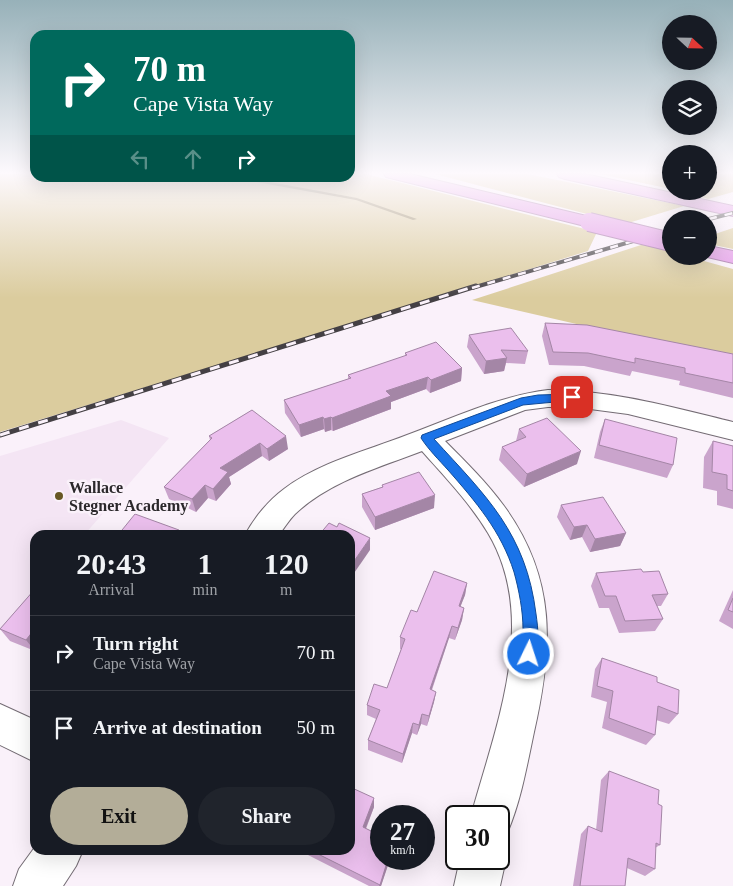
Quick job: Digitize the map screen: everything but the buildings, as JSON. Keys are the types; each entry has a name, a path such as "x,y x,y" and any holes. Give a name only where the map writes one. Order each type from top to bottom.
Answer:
{"highway":[{"path":"562,215 662,240"}],"street":[{"path":"265,530 284,507 312,485 328,476 505,406 530,400 554,398 590,399 733,431"},
{"path":"426,438 486,505 500,525 521,573 527,600 530,628 529,654 524,684 496,805"},
{"path":"0,724 30,739"},
{"path":"36,886 57,855"},
{"path":"477,886 481,870"}],"shaded area":[{"path":"0,215 531,215 597,232 588,251 0,432"},
{"path":"592,215 653,215 625,224"},
{"path":"733,228 733,249 717,246 717,233"},
{"path":"644,244 662,248 662,265 717,265 733,269 733,360 472,300"},
{"name":"Wallace Stegner Academy","path":"121,420 169,438 88,530 30,530 30,596 0,630 0,456"}],"waterway":[{"path":"404,215 415,219"}],"railway":[{"path":"717,217 724,215"},
{"path":"472,288 662,233"},
{"path":"0,435 476,286"}],"place":[{"name":"Wallace Stegner Academy","path":"59,496"}],"route":[{"path":"529,654 530,628 527,600 521,573 512,549 500,525 486,505 426,438 505,406 538,399 572,397"}]}
